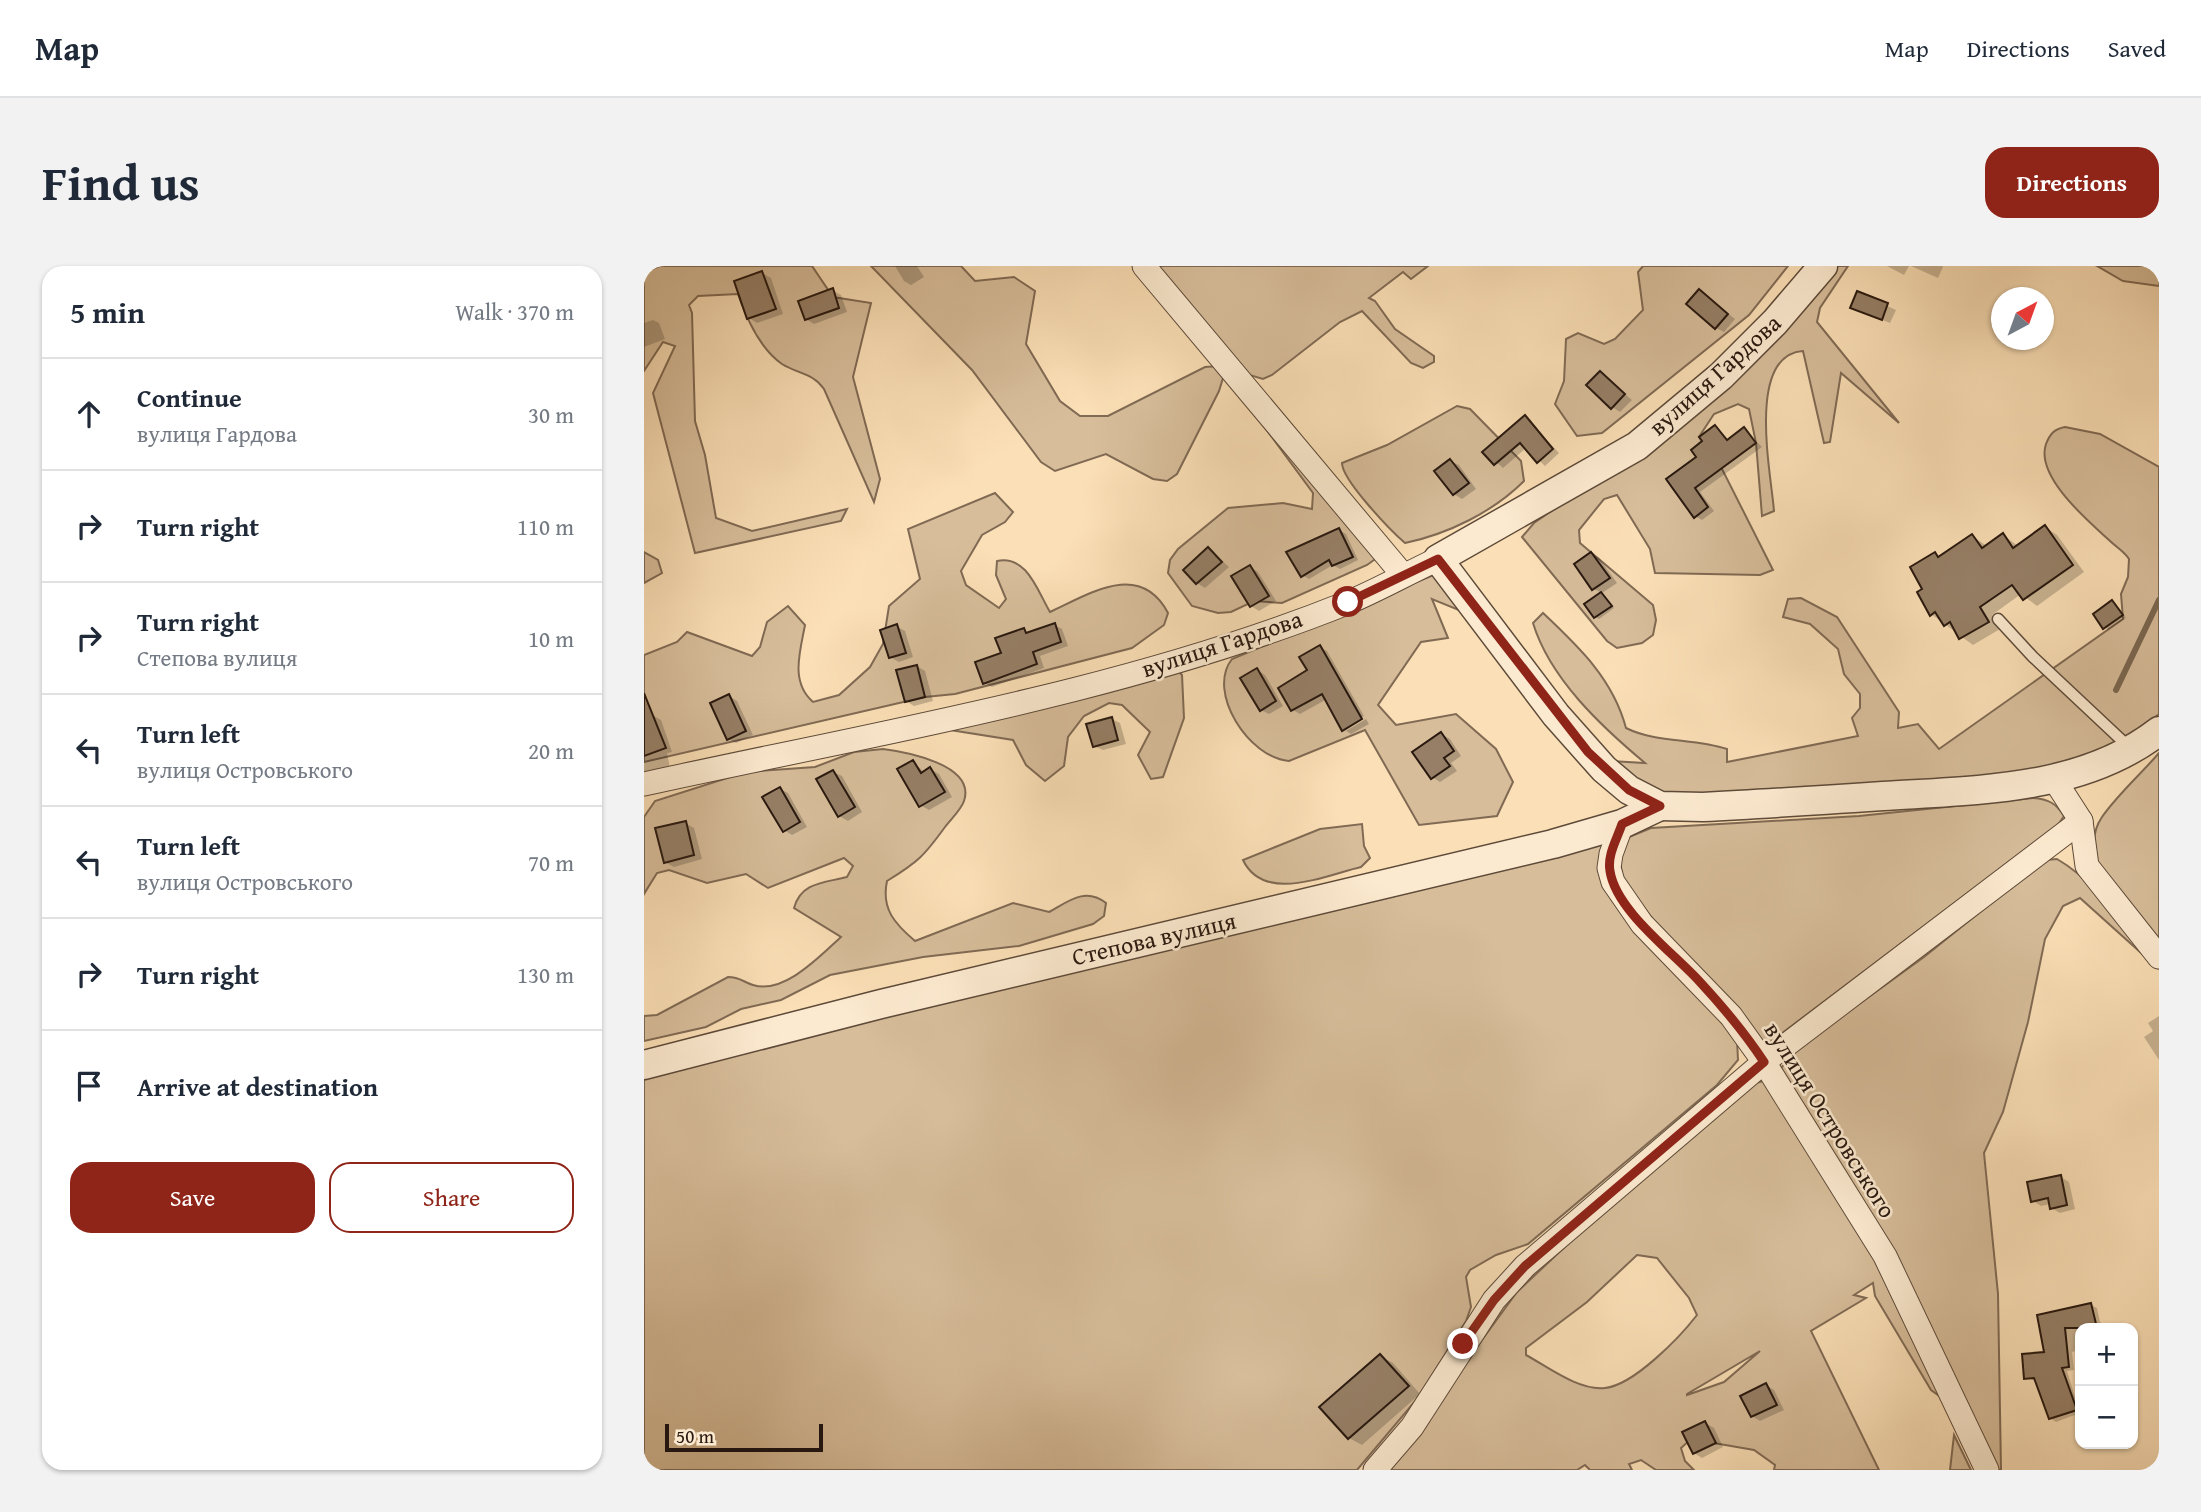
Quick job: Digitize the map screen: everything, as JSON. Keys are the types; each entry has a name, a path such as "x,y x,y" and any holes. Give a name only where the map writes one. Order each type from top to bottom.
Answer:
{"street":[{"path":"1144,266 1403,575"},
{"name":"вулиця Гардова","path":"644,784 1027,702 1245,638 1348,602 1438,559 1637,446 1721,376 1775,323 1823,266"},
{"path":"1438,559 1588,752 1629,790 1660,806 1703,807 1949,792 2054,779 2133,751 2159,732"},
{"path":"2054,779 2081,821 2087,866 2159,957"},
{"name":"Степова вулиця","path":"644,1065 894,1001 1553,844 1622,824 1660,806"},
{"path":"1375,1470 1412,1427 1494,1300 1525,1266 1764,1062 2081,821"},
{"name":"вулиця Островського","path":"1622,824 1611,854 1609,868 1613,882 1642,924 1731,1016 1764,1062 1885,1256 1987,1470"}],"lane":[{"path":"1998,620 2032,657 2133,751"}],"shaded area":[{"path":"660,266 812,266 833,297 871,303 853,377 880,479 874,502 820,384 774,358 750,322 738,294 698,296 689,305 692,313 695,421 705,455 716,518 752,531 847,509 841,521 695,553 653,393 675,346 663,342 644,371 644,272"},
{"path":"871,266 961,266 975,281 1014,277 1035,291 1026,344 1060,401 1080,416 1108,416 1205,367 1219,366 1223,378 1219,391 1177,474 1167,481 1153,479 1106,454 1055,471 1041,462 972,370"},
{"path":"1155,266 1428,266 1411,279 1403,272 1369,298 1375,301 1395,329 1434,356 1434,362 1423,368 1411,363 1362,311 1340,322 1272,375 1263,379 1246,374"},
{"path":"1643,266 1788,266 1749,315 1602,433 1577,436 1555,404 1564,381 1566,339 1578,333 1604,344 1615,339 1643,310 1638,272"},
{"path":"1829,266 1848,266 1820,308 1817,322 1899,423 1841,373 1830,442 1824,443 1803,351 1785,357 1774,372 1768,393 1767,445 1774,511 1762,516 1756,443 1749,409 1738,404 1714,414 1699,437 1717,459 1773,570 1760,575 1655,573 1650,549 1617,495 1604,499 1579,530 1580,543 1653,605 1656,620 1653,635 1642,643 1617,648 1607,641 1522,537 1534,523 1628,458"},
{"path":"2097,266 2159,266 2159,286 2123,281"},
{"path":"1457,406 1470,409 1521,461 1524,481 1484,512 1469,520 1437,534 1405,543 1358,492 1344,471 1342,463 1387,445"},
{"path":"1260,421 1378,557 1367,565 1282,603 1254,601 1231,612 1218,613 1192,606 1168,573 1170,560 1178,549 1228,508 1283,503 1312,509 1313,493"},
{"path":"2065,427 2100,434 2159,467 2159,714 2141,728 2094,754 2020,774 1664,797 1610,761 1645,763 1579,700 1541,644 1533,623 1543,613 1582,651 1604,679 1626,728 1650,736 1727,749 1727,762 1858,736 1852,718 1860,708 1860,694 1844,674 1838,649 1810,624 1783,617 1788,599 1801,598 1837,617 1899,712 1898,728 1918,724 1939,749 2123,619 2121,594 2128,577 2129,559 2076,509 2048,470 2046,444 2053,432"},
{"path":"995,493 1013,512 1005,522 982,535 961,571 966,585 999,608 1006,599 996,575 997,561 1016,563 1030,576 1050,612 1097,590 1129,585 1143,588 1156,597 1168,613 1164,625 1132,648 955,694 925,697 644,762 644,655 677,642 687,632 752,656 760,647 767,622 788,606 805,625 798,666 801,685 806,694 813,702 839,695 870,667 883,644 889,606 920,579 908,529"},
{"path":"644,552 658,560 662,573 644,583"},
{"path":"1436,574 1466,613 1432,599 1448,638 1421,642 1378,705 1396,725 1456,714 1496,749 1513,782 1497,816 1419,825 1365,730 1289,761 1274,757 1247,736 1236,721 1224,688 1225,673 1232,659"},
{"path":"1172,665 1182,675 1184,718 1163,777 1151,779 1138,755 1150,732 1122,705 1109,703 1084,716 1068,737 1064,766 1045,781 1026,765 1013,740 950,730"},
{"path":"883,749 907,753 937,763 960,778 965,789 961,808 920,858 887,881 886,900 891,915 915,941 1013,903 1049,912 1077,897 1091,896 1106,903 1104,916 1093,924 1019,946 923,957 830,975 781,1000 741,1009 706,1027 644,1041 644,1016 657,1015 728,977 765,987 789,979 813,963 841,937 794,908 797,899 814,885 847,877 853,866 844,858 768,888 746,874 707,883 669,870 657,873 644,894 644,817 655,801 746,772 815,767 854,752"},
{"path":"2159,753 2159,945 2122,902 2100,869 2095,851 2095,834 2102,817 2115,800"},
{"path":"2033,798 2047,801 2058,808 2064,816 2058,825 1765,1046 1684,958 1622,881 1620,851 1629,837 1651,828 1859,816"},
{"path":"1362,824 1364,846 1370,858 1361,867 1314,880 1280,884 1265,881 1253,873 1243,860 1320,829"},
{"path":"1606,842 1602,854 1700,994 1737,1040 1738,1060 1717,1085 1528,1244 1496,1255 1470,1270 1466,1277 1471,1307 1466,1321 1417,1399 1357,1470 644,1470 644,1073"},
{"path":"2057,859 2086,881 2112,909 2159,969 2080,898 2063,906 2045,939 2028,1022 2003,1112 1984,1153 1998,1294 2001,1470 1995,1470 1949,1403 1931,1390 1875,1296 1873,1283 1854,1295 1866,1298 1811,1331 1879,1470 1774,1470 1775,1465 1754,1450 1691,1439 1681,1448 1685,1461 1694,1470 1656,1470 1641,1460 1629,1464 1632,1470 1590,1470 1585,1465 1577,1470 1387,1470 1517,1292 1569,1243 1756,1083 1775,1074 1798,1048 1924,957 2045,860","holes":["1637,1255 1657,1258 1689,1298 1697,1315 1656,1359 1617,1385 1595,1388 1574,1382 1526,1355 1526,1348 1587,1302","1760,1351 1724,1382 1687,1395 1687,1394"]},
{"path":"1954,1435 1971,1470 1950,1470"}],"building":[{"path":"762,271 776,309 747,319 734,281"},
{"path":"833,288 839,308 805,320 798,301"},
{"path":"1699,289 1728,314 1715,329 1686,304"},
{"path":"1857,291 1888,303 1882,320 1850,308"},
{"path":"1600,371 1625,394 1611,409 1586,385"},
{"path":"1525,415 1553,449 1537,463 1520,443 1494,465 1482,452"},
{"path":"1715,425 1727,440 1744,427 1756,443 1695,488 1708,507 1694,518 1666,479 1696,457 1691,450 1702,441 1699,437"},
{"path":"1450,459 1469,483 1453,495 1434,471"},
{"path":"2045,525 2073,565 2023,600 2012,585 1980,607 1989,622 1959,639 1950,622 1944,626 1935,612 1930,616 1917,592 1922,589 1910,567 1935,552 1938,557 1972,534 1982,548 2003,533 2013,548"},
{"path":"1339,528 1353,557 1332,566 1329,560 1301,577 1286,552"},
{"path":"1208,547 1222,562 1196,584 1183,570"},
{"path":"1591,552 1610,578 1592,590 1574,564"},
{"path":"1250,565 1269,596 1250,607 1231,576"},
{"path":"1601,592 1612,606 1594,618 1584,604"},
{"path":"2112,600 2123,615 2103,629 2093,614"},
{"path":"1055,623 1061,642 1033,652 1037,664 983,684 975,662 1001,653 995,638 1024,628 1026,633"},
{"path":"897,624 906,653 889,658 880,630"},
{"path":"1320,645 1362,719 1342,731 1322,694 1291,711 1278,688 1307,670 1299,657"},
{"path":"917,665 925,697 905,702 896,670"},
{"path":"1257,668 1276,701 1260,711 1240,678"},
{"path":"644,693 666,748 644,756"},
{"path":"729,694 746,731 727,740 710,703"},
{"path":"1112,717 1118,740 1093,747 1086,724"},
{"path":"1441,732 1454,751 1444,758 1450,766 1431,779 1412,752"},
{"path":"913,760 921,773 930,767 945,792 919,807 897,769"},
{"path":"833,770 855,807 838,817 816,779"},
{"path":"780,787 800,822 783,832 762,797"},
{"path":"686,821 694,855 664,863 655,828"},
{"path":"2061,1175 2067,1205 2050,1209 2048,1198 2031,1202 2027,1182"},
{"path":"2091,1303 2096,1323 2075,1323 2075,1328 2065,1328 2069,1367 2062,1368 2075,1411 2049,1419 2034,1378 2024,1379 2022,1354 2044,1352 2037,1315"},
{"path":"1380,1354 1409,1386 1348,1439 1319,1407"},
{"path":"1766,1383 1777,1405 1751,1417 1740,1396"},
{"path":"1705,1421 1716,1443 1693,1454 1682,1432"}],"waterway":[{"path":"2116,690 2159,600"}],"route":[{"path":"1348,602 1438,559 1556,715 1588,752 1615,780 1660,806 1622,824 1611,854 1609,868 1613,882 1642,924 1731,1016 1764,1062 1525,1266 1494,1300 1463,1344"}]}
